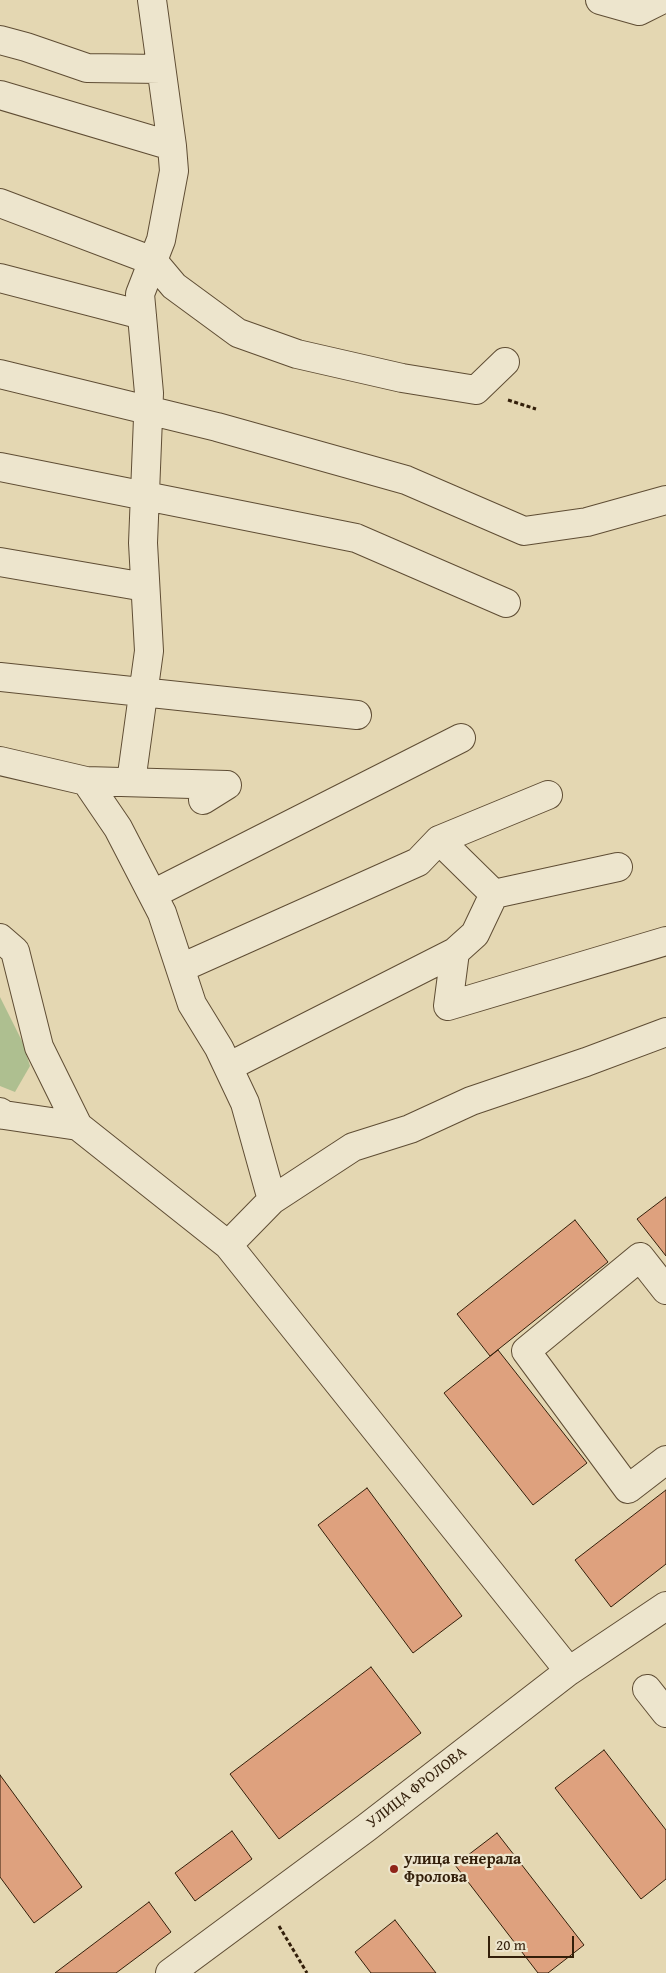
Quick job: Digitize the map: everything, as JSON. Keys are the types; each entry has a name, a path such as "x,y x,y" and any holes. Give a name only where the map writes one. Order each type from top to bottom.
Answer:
{"street":[{"path":"131,782 149,651 143,542 149,393 140,294 161,240 174,171 152,0"},
{"path":"600,0 639,11 661,0"},
{"path":"0,40 87,68 161,69"},
{"path":"0,96 172,146"},
{"path":"0,203 153,262 174,286 238,333 297,354 402,378 476,390 505,362"},
{"path":"0,278 142,315"},
{"path":"0,374 148,409 406,480 524,531 587,522 666,500"},
{"path":"0,467 356,538 506,603"},
{"path":"0,562 146,587"},
{"path":"0,676 357,715"},
{"path":"153,894 461,738"},
{"path":"0,761 86,781 227,785 203,800"},
{"path":"86,781 118,828 162,913 192,1004 219,1048 246,1103 272,1200"},
{"path":"181,968 418,862 439,840 548,795"},
{"path":"439,840 494,894"},
{"path":"494,894 618,867"},
{"path":"228,1067 455,952 476,934 494,894"},
{"path":"0,938 15,951 39,1047 78,1126 228,1245 569,1671"},
{"path":"455,952 448,1006 666,941"},
{"path":"228,1245 272,1200 353,1147 410,1129 471,1101 586,1062 666,1032"},
{"path":"0,1112 4,1115 78,1126"},
{"path":"666,1290 640,1257 526,1351 628,1489 666,1460"},
{"name":"УЛИЦА ФРОЛОВА","path":"170,1973 265,1904 569,1671 666,1606"},
{"path":"648,1689 666,1713"}],"path":[{"path":"265,1904 307,1973"}],"green space":[{"path":"0,997 23,1043 30,1066 15,1092 0,1086"}],"building":[{"path":"666,1197 666,1256 637,1219"},
{"path":"575,1220 608,1262 490,1356 457,1314"},
{"path":"498,1350 587,1463 533,1505 444,1393"},
{"path":"367,1488 462,1616 413,1653 318,1525"},
{"path":"666,1490 666,1564 611,1607 575,1560"},
{"path":"371,1667 421,1733 279,1839 230,1774"},
{"path":"604,1750 666,1830 666,1879 641,1899 555,1788"},
{"path":"0,1775 82,1887 34,1923 0,1877"},
{"path":"232,1831 252,1859 195,1901 175,1873"},
{"path":"497,1833 584,1945 548,1973 538,1973 455,1865"},
{"path":"149,1902 171,1932 116,1973 55,1973"},
{"path":"395,1920 436,1973 371,1973 355,1952"}],"place":[{"name":"улица генерала Фролова","path":"394,1869"}]}
